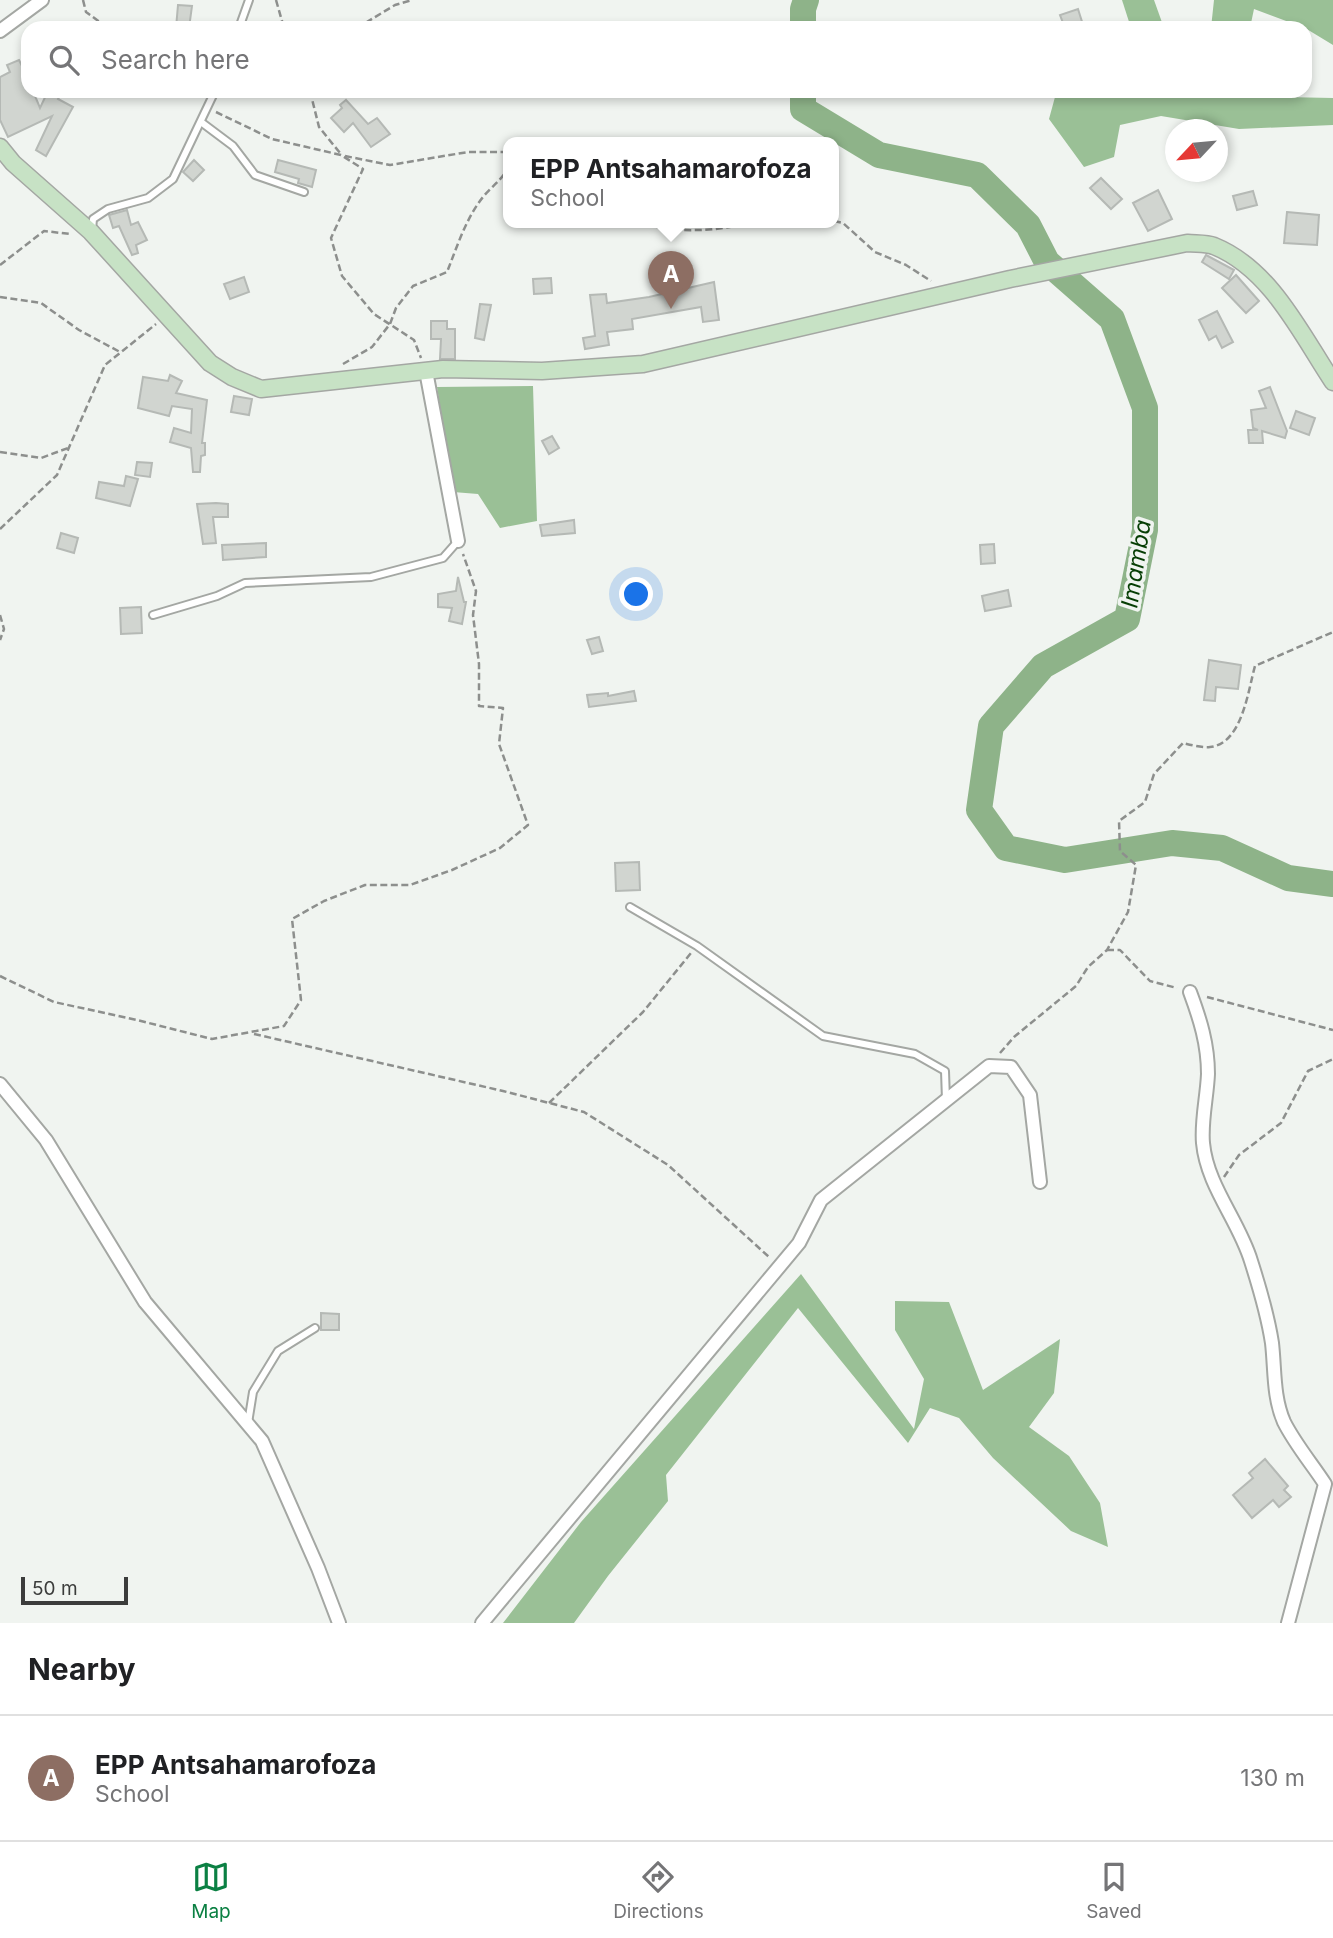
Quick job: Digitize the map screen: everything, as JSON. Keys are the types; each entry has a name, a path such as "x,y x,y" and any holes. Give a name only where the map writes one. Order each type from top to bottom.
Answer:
{"street":[{"path":"0,31 43,0"},
{"path":"0,147 13,163 86,227 210,363 232,377 261,389 443,369 541,371 643,365 1010,279 1187,243 1212,245 1257,274 1275,294 1333,382"},
{"path":"425,371 458,541"},
{"path":"1190,992 1204,1030 1208,1073 1203,1142 1217,1188 1235,1220 1251,1260 1272,1342 1274,1381 1284,1421 1325,1484 1288,1623"},
{"path":"482,1623 799,1243 821,1200 989,1066 1011,1067 1030,1095 1040,1182"},
{"path":"0,1084 46,1140 145,1301 262,1441 339,1623"}],"lane":[{"path":"242,21 250,0"},
{"path":"86,227 108,209 148,198 173,179 212,98"},
{"path":"201,122 233,146 255,175 304,192"},
{"path":"153,615 217,596 245,583 372,577 443,558 458,541"},
{"path":"630,906 697,946 823,1036 915,1054 945,1071 946,1101"},
{"path":"248,1425 253,1392 278,1351 315,1328"}],"path":[{"path":"83,0 86,12 98,21"},
{"path":"276,0 282,21"},
{"path":"369,21 395,5 412,0"},
{"path":"312,98 319,127 341,155 363,169 331,238 342,276 374,314 414,340 425,371"},
{"path":"208,108 272,139 390,165 468,152 503,152"},
{"path":"342,365 372,347 390,324 396,308 413,286 447,272 463,231 482,198 503,178"},
{"path":"839,222 876,252 906,265 949,293"},
{"path":"0,265 44,231 74,234 86,227"},
{"path":"656,228 708,228"},
{"path":"0,297 41,303 79,330 120,352"},
{"path":"0,529 57,475 105,365 167,315"},
{"path":"0,452 41,458 69,448"},
{"path":"0,976 54,1002 212,1039 284,1026 301,1000 292,919 324,901 365,885 410,885 452,870 500,848 528,825 499,744 503,708 479,706 479,664 473,615 476,591 458,541"},
{"path":"0,615 4,629 0,639"},
{"path":"989,1066 1014,1037 1076,986 1088,967 1107,950 1128,912 1136,865 1120,851 1119,821 1145,802 1154,774 1183,743 1211,748 1233,735 1244,709 1255,666 1333,632"},
{"path":"549,1103 643,1012 697,946"},
{"path":"1107,950 1120,950 1150,981 1333,1030"},
{"path":"251,1033 584,1112 668,1165 779,1266"},
{"path":"1217,1188 1239,1155 1281,1123 1308,1072 1333,1059"}],"green space":[{"path":"1122,0 1154,0 1162,21 1129,21"},
{"path":"1214,0 1333,0 1333,45 1312,32 1312,21 1286,21 1254,9 1251,21 1212,21"},
{"path":"1055,98 1333,98 1333,125 1239,129 1228,127 1228,119 1179,119 1161,116 1120,125 1114,157 1084,167 1049,119"},
{"path":"533,386 537,521 500,528 478,494 453,492 437,387"},
{"path":"801,1274 914,1429 924,1379 895,1330 895,1301 949,1302 983,1390 1060,1339 1054,1393 1029,1427 1069,1456 1100,1503 1108,1547 1071,1531 993,1458 959,1418 930,1408 908,1443 798,1308 666,1475 668,1501 574,1623 503,1623 581,1522"}],"building":[{"path":"178,5 192,6 190,21 177,21"},
{"path":"1078,9 1082,21 1062,21 1060,15"},
{"path":"19,60 21,64 21,98 36,98 40,108 45,98 58,98 73,107 46,156 36,150 52,116 8,137 0,120 0,77 10,72 7,65"},
{"path":"346,100 368,124 377,118 390,134 371,147 353,123 344,132 331,118"},
{"path":"194,160 204,170 193,181 183,172"},
{"path":"278,160 316,170 312,187 298,183 299,179 275,172"},
{"path":"1101,178 1122,199 1111,209 1090,188"},
{"path":"1158,190 1172,219 1148,231 1133,203"},
{"path":"1253,191 1257,205 1237,210 1233,196"},
{"path":"127,210 131,225 138,222 147,240 136,245 138,253 132,255 119,226 113,228 109,215"},
{"path":"1287,212 1319,215 1317,245 1284,243"},
{"path":"1206,255 1234,270 1229,279 1202,262"},
{"path":"1236,275 1259,301 1246,313 1222,288"},
{"path":"244,277 249,292 230,299 224,284"},
{"path":"551,278 552,293 534,294 533,279"},
{"path":"714,282 719,320 703,322 701,307 632,319 633,329 607,332 609,345 585,349 583,338 595,336 590,295 606,294 607,303 649,297"},
{"path":"480,304 491,305 484,340 475,338"},
{"path":"1217,311 1233,342 1222,348 1216,336 1209,340 1199,320"},
{"path":"431,321 447,321 447,329 455,329 455,359 440,359 441,339 431,339"},
{"path":"170,375 182,381 176,393 207,400 202,443 205,443 205,455 201,456 200,472 193,472 191,448 170,442 174,428 191,433 192,409 172,406 169,416 138,408 143,377 168,381"},
{"path":"1270,387 1287,431 1285,438 1262,431 1263,443 1249,443 1248,430 1258,430 1253,428 1251,410 1266,408 1259,391"},
{"path":"234,396 252,399 249,415 231,412"},
{"path":"1296,411 1315,418 1309,435 1290,428"},
{"path":"552,436 559,448 549,454 542,441"},
{"path":"137,462 152,463 150,477 135,475"},
{"path":"126,476 138,479 130,506 96,498 99,482 124,486"},
{"path":"197,504 228,504 228,517 213,517 216,543 203,544"},
{"path":"574,520 575,533 542,536 540,525"},
{"path":"61,533 78,538 74,553 57,548"},
{"path":"266,543 266,557 223,560 222,545"},
{"path":"994,544 995,563 981,564 980,545"},
{"path":"458,577 466,602 462,624 449,621 452,608 438,607 438,594 456,591"},
{"path":"1008,590 1011,606 985,611 982,596"},
{"path":"141,607 142,633 121,634 120,608"},
{"path":"599,637 603,651 592,654 587,640"},
{"path":"1209,660 1241,665 1238,689 1216,687 1215,701 1204,700"},
{"path":"634,691 636,701 589,707 587,695 608,693 608,696"},
{"path":"639,862 640,890 616,891 615,863"},
{"path":"321,1313 339,1314 339,1330 321,1330"},
{"path":"1265,1459 1288,1486 1284,1490 1291,1497 1279,1507 1273,1500 1252,1518 1233,1495 1253,1478 1249,1473"}],"waterway":[{"name":"Imamba","path":"803,21 806,0"},
{"name":"Imamba","path":"803,98 803,109 879,155 977,175 1028,225 1047,262 1112,319 1145,408 1145,530 1127,619 1043,666 991,726 979,810 1006,848 1065,860 1172,843 1222,848 1288,878 1333,884"}],"place":[{"name":"EPP Antsahamarofoza","path":"671,309"}]}
